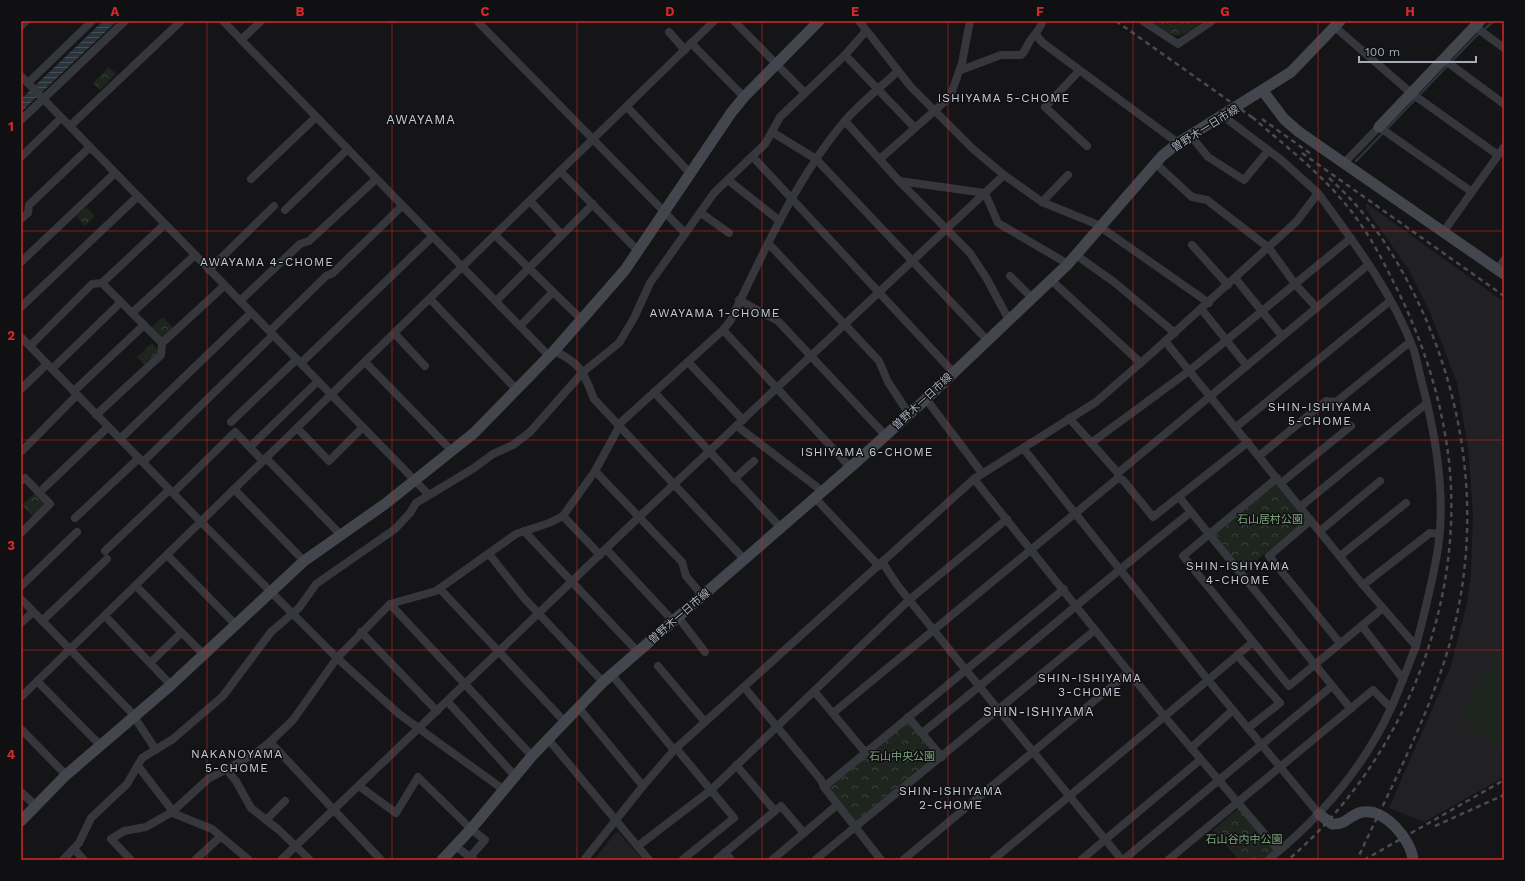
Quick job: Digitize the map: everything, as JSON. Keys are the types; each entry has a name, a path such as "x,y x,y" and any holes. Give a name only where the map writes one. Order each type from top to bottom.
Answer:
{"street":[{"path":"21,26 26,21"},
{"path":"30,85 92,21"},
{"path":"21,120 41,98 125,21"},
{"path":"70,126 181,21"},
{"path":"223,21 520,326 551,354 569,358 583,372 594,399 744,559"},
{"path":"241,40 261,21"},
{"path":"477,21 685,233"},
{"path":"21,697 714,21"},
{"path":"734,21 805,93"},
{"path":"21,821 66,775 171,685 304,561 416,481 474,433 517,390 582,320 625,270 691,174 716,133 744,97 819,21"},
{"path":"859,21 911,87 974,149 1004,174 1042,202 1090,220 1209,302"},
{"path":"880,159 950,97 960,70 970,21"},
{"path":"960,70 1001,55 1021,55 1027,49 1043,21"},
{"path":"1143,21 1178,44 1212,21"},
{"path":"1338,24 1411,93 1498,155"},
{"name":"曽野木一日市線","path":"442,860 471,829 532,756 603,682 909,414 1068,264 1155,163 1178,143 1262,92 1291,72 1338,24"},
{"path":"1345,162 1477,24 1504,48"},
{"path":"63,860 74,850 91,818 123,788 142,758 173,739 223,696 271,632 293,613 316,584 395,529 410,513 416,503 474,468 493,454 507,449 530,432 583,372 619,343 634,318 650,283 714,193 765,144 780,117 846,55 866,31"},
{"path":"669,32 685,50"},
{"path":"1036,35 1043,43 1079,71 1178,143"},
{"path":"691,43 744,97"},
{"path":"846,55 915,128"},
{"path":"1443,59 1504,104"},
{"path":"131,860 111,839 124,831 146,827 172,812 208,779 270,742 293,720 337,658 390,604 440,589 516,534 524,530 549,523 563,516 595,471 619,426 654,392 723,330 730,320 768,243 816,159 845,121 898,71"},
{"path":"1079,71 1046,107 1087,146"},
{"path":"21,76 137,197 272,333 429,495"},
{"path":"1262,92 1284,119 1323,149 1345,162 1444,231 1502,268"},
{"path":"627,107 691,174"},
{"path":"1223,116 1318,193 1351,238 1390,301 1410,342 1427,403 1435,444 1441,496 1439,534 1427,604 1416,646 1391,708 1375,738 1334,796 1319,814 1268,860"},
{"path":"251,179 316,117"},
{"path":"21,157 61,118"},
{"path":"845,121 900,181 970,253 979,266 1008,320"},
{"path":"1379,126 1472,192"},
{"path":"772,132 816,159 987,340"},
{"path":"1191,136 1208,157 1244,180 1268,151"},
{"path":"1444,231 1504,146"},
{"path":"21,220 28,213 29,205 90,148"},
{"path":"285,210 348,149"},
{"path":"752,158 953,372"},
{"path":"1155,163 1192,197 1207,200 1268,248 1295,284 1317,308"},
{"path":"560,171 594,204 638,251"},
{"path":"21,262 115,173"},
{"path":"281,860 419,730 464,683 1004,174"},
{"path":"1042,202 1068,175"},
{"path":"240,301 300,244 309,242 376,179"},
{"path":"728,180 780,221"},
{"path":"900,181 985,193"},
{"path":"985,193 998,222 1068,264"},
{"path":"584,860 643,786 675,749 974,479 1096,402 1202,310 1298,220 1318,193"},
{"path":"21,307 137,197"},
{"path":"530,201 562,235"},
{"path":"496,301 594,204"},
{"path":"209,270 274,206"},
{"path":"75,518 141,460 272,333 326,276 333,272 402,206"},
{"path":"701,213 729,232"},
{"path":"30,346 92,284 102,283 165,224"},
{"path":"496,235 582,320"},
{"path":"231,422 432,237"},
{"path":"1091,444 1189,371 1351,238"},
{"path":"768,243 879,360 888,382 909,414"},
{"path":"1192,245 1228,285"},
{"path":"132,313 195,255"},
{"path":"1076,255 1114,282 1175,333"},
{"path":"833,712 1032,549 1210,396 1368,266"},
{"path":"1010,276 1032,298"},
{"path":"1235,278 1282,336"},
{"path":"1051,280 1141,363"},
{"path":"102,283 162,343"},
{"path":"96,415 161,355 162,343 224,286"},
{"path":"520,326 553,292"},
{"path":"430,299 517,390"},
{"path":"739,300 778,321 885,435"},
{"path":"1236,427 1390,301"},
{"path":"21,389 50,367 121,302"},
{"path":"1202,310 1247,366"},
{"path":"120,439 251,313"},
{"path":"21,452 76,393 144,325"},
{"path":"723,330 850,467"},
{"path":"394,334 425,366"},
{"path":"21,337 171,492 337,658 419,730 504,790"},
{"path":"1166,341 1363,585 1416,646"},
{"path":"1259,456 1326,401 1336,402 1410,342"},
{"path":"365,362 452,451"},
{"path":"688,362 740,423 818,494 880,564 1069,797 1123,860 1332,686"},
{"path":"250,447 318,381"},
{"path":"654,392 780,527"},
{"path":"926,398 982,473"},
{"path":"1300,507 1427,403"},
{"path":"1069,418 1153,517 1248,442"},
{"path":"1351,426 1183,556 1289,686 1383,608"},
{"path":"44,488 108,427"},
{"path":"297,428 329,461 363,427"},
{"path":"42,621 106,555 235,432 341,535"},
{"path":"1023,448 1208,680 1319,814 1332,824 1343,824 1356,813 1364,812 1389,820 1394,824 1403,838 1411,852 1412,860"},
{"path":"734,479 754,461"},
{"path":"595,471 682,562 686,576 702,595"},
{"path":"21,481 25,478 50,504 21,533"},
{"path":"974,479 1032,549 1064,589 1076,607 1190,748 1279,851"},
{"path":"1320,531 1380,481"},
{"path":"234,489 304,561"},
{"path":"1179,497 1351,709"},
{"path":"1340,556 1406,503"},
{"path":"922,733 1190,512"},
{"path":"563,516 600,555"},
{"path":"638,846 712,790 909,600 1007,520"},
{"path":"1311,520 1269,556 1340,643"},
{"path":"524,530 638,652"},
{"path":"21,586 77,532"},
{"path":"1363,585 1430,533 1439,534"},
{"path":"606,549 675,619 705,652"},
{"path":"489,554 538,613 603,682"},
{"path":"167,555 236,625"},
{"path":"136,586 204,655"},
{"path":"440,589 564,721"},
{"path":"824,787 965,669 1064,589"},
{"path":"21,599 135,717 156,750"},
{"path":"390,604 532,756"},
{"path":"21,623 33,612"},
{"path":"105,616 171,685"},
{"path":"1362,626 1403,679"},
{"path":"815,860 1095,630"},
{"path":"361,632 437,711"},
{"path":"150,662 181,633"},
{"path":"992,860 1253,642"},
{"path":"1238,655 1280,703 1248,728"},
{"path":"658,666 705,722"},
{"path":"903,860 1129,672"},
{"path":"612,674 675,749 712,790 734,818 682,860"},
{"path":"37,681 101,746"},
{"path":"744,687 821,780 824,787 837,805 880,860"},
{"path":"1168,860 1373,690 1391,708"},
{"path":"814,691 866,752"},
{"path":"447,701 515,776"},
{"path":"578,707 643,786"},
{"path":"1190,748 1234,710"},
{"path":"908,717 942,757"},
{"path":"21,729 66,775"},
{"path":"548,740 649,860"},
{"path":"270,742 381,860"},
{"path":"1081,860 1200,760"},
{"path":"138,766 172,812 187,820 212,829 249,860"},
{"path":"736,766 775,811"},
{"path":"226,769 236,781 251,808 296,846 310,860"},
{"path":"359,786 396,812 418,777 471,829 485,840 472,858 455,846"},
{"path":"21,792 36,806"},
{"path":"266,820 285,801"},
{"path":"772,860 837,805"},
{"path":"716,860 781,806 804,833"},
{"path":"195,860 220,836"},
{"path":"74,850 84,860"},
{"path":"725,852 731,860"}],"shaded area":[{"path":"103,21 117,21 21,112 21,99"},
{"path":"1366,203 1504,302 1504,777 1424,822 1389,808 1451,666 1467,603 1471,573 1473,514 1468,448 1457,383 1430,312 1407,267 1366,209"},
{"path":"618,832 643,860 594,860 615,833"}],"green space":[{"path":"1151,21 1203,21 1182,35 1177,36 1172,35"},
{"path":"109,67 116,74 100,90 93,83"},
{"path":"86,207 95,216 85,226 76,216"},
{"path":"163,317 174,329 162,341 150,328"},
{"path":"152,343 157,349 157,353 144,364 137,357"},
{"name":"石山居村公園","path":"1274,485 1278,485 1305,517 1305,520 1243,572 1213,536"},
{"path":"35,493 44,502 44,505 32,516 22,505"},
{"path":"1504,646 1504,747 1495,745 1460,717"},
{"name":"石山中央公園","path":"909,721 937,756 856,823 828,789"},
{"name":"石山谷内中公園","path":"1240,807 1276,849 1261,860 1239,860 1213,830"}],"waterway":[{"path":"1356,161 1476,36 1494,21"}],"railway":[{"path":"1116,21 1256,120"},
{"path":"1252,117 1323,179 1348,207 1376,248 1408,313 1424,354 1442,417 1449,461 1451,517 1446,572 1435,627 1416,680 1392,731 1363,778 1328,821 1288,860"},
{"path":"1262,119 1311,154"},
{"path":"1302,153 1504,296"},
{"path":"1329,178 1353,202 1384,241 1409,284 1429,328 1446,373 1457,419 1465,467 1467,514 1465,562 1458,609 1446,656 1416,734 1357,860"},
{"path":"1364,860 1504,780"},
{"path":"1435,826 1504,795"}],"district":[{"name":"ISHIYAMA 5-CHOME","path":"1004,98"},
{"name":"AWAYAMA","path":"421,119"},
{"name":"AWAYAMA 4-CHOME","path":"267,262"},
{"name":"AWAYAMA 1-CHOME","path":"715,313"},
{"name":"SHIN-ISHIYAMA 5-CHOME","path":"1320,414"},
{"name":"ISHIYAMA 6-CHOME","path":"867,452"},
{"name":"SHIN-ISHIYAMA 4-CHOME","path":"1238,573"},
{"name":"SHIN-ISHIYAMA 3-CHOME","path":"1090,685"},
{"name":"SHIN-ISHIYAMA","path":"1039,711"},
{"name":"NAKANOYAMA 5-CHOME","path":"237,761"},
{"name":"SHIN-ISHIYAMA 2-CHOME","path":"951,798"}]}
